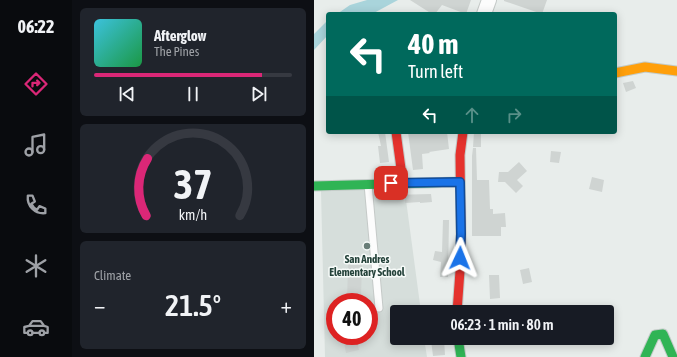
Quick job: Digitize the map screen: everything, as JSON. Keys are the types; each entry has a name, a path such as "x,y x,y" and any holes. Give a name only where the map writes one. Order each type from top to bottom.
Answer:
{"street":[{"path":"485,12 489,0"},
{"path":"617,73 646,67 677,71"},
{"path":"396,134 403,183"},
{"path":"458,305 461,234 460,155 463,134"},
{"path":"314,186 460,182"},
{"path":"645,357 655,335 663,334 673,357"},
{"path":"459,345 461,357"}],"lane":[{"path":"368,184 379,308"}],"shaded area":[{"name":"San Andres Elementary School","path":"404,185 420,305 390,305 390,345 425,345 427,357 325,357 321,191"}],"water":[{"path":"367,0 398,0 376,12 340,12 350,5"},
{"path":"326,22 326,37 314,50 314,34"}],"building":[{"path":"410,0 471,0 467,12 461,12 442,5 437,12 429,12"},
{"path":"547,0 543,12 536,12 504,1"},
{"path":"633,81 636,88 626,92 623,83"},
{"path":"378,134 385,134 389,162 380,163 378,146 381,146"},
{"path":"408,134 447,134 449,149 422,154 423,169 413,170"},
{"path":"474,134 481,134 481,147 473,147"},
{"path":"473,148 476,148 477,180 489,180 490,209 493,209 493,214 505,213 506,227 501,227 501,236 472,236"},
{"path":"551,151 561,152 559,163 550,162"},
{"path":"519,162 527,171 517,180 523,186 516,193 505,182 498,182 499,172 508,172"},
{"path":"592,177 604,180 602,192 589,189"},
{"path":"431,194 432,202 405,203 405,197 392,198 392,195"},
{"path":"443,220 449,220 448,277 440,277 441,262 433,260 435,251 442,252"},
{"path":"348,265 362,265 361,293 347,293"},
{"path":"529,268 532,282 523,284 520,270"},
{"path":"489,275 499,275 500,298 490,299"},
{"path":"344,345 358,345 359,350 346,353"},
{"path":"432,345 444,345 445,355 433,356"}],"traffic: fast":[{"path":"314,186 460,182"},
{"path":"645,357 655,335 663,334 673,357"},
{"path":"459,345 461,357"}],"traffic: slow":[{"path":"617,73 645,67 677,71"}],"traffic: jam":[{"path":"396,134 403,183"},
{"path":"458,305 461,234 460,155 463,134"}],"place":[{"name":"San Andres Elementary School","path":"367,246"}],"route":[{"path":"391,183 460,182 460,258"}]}
